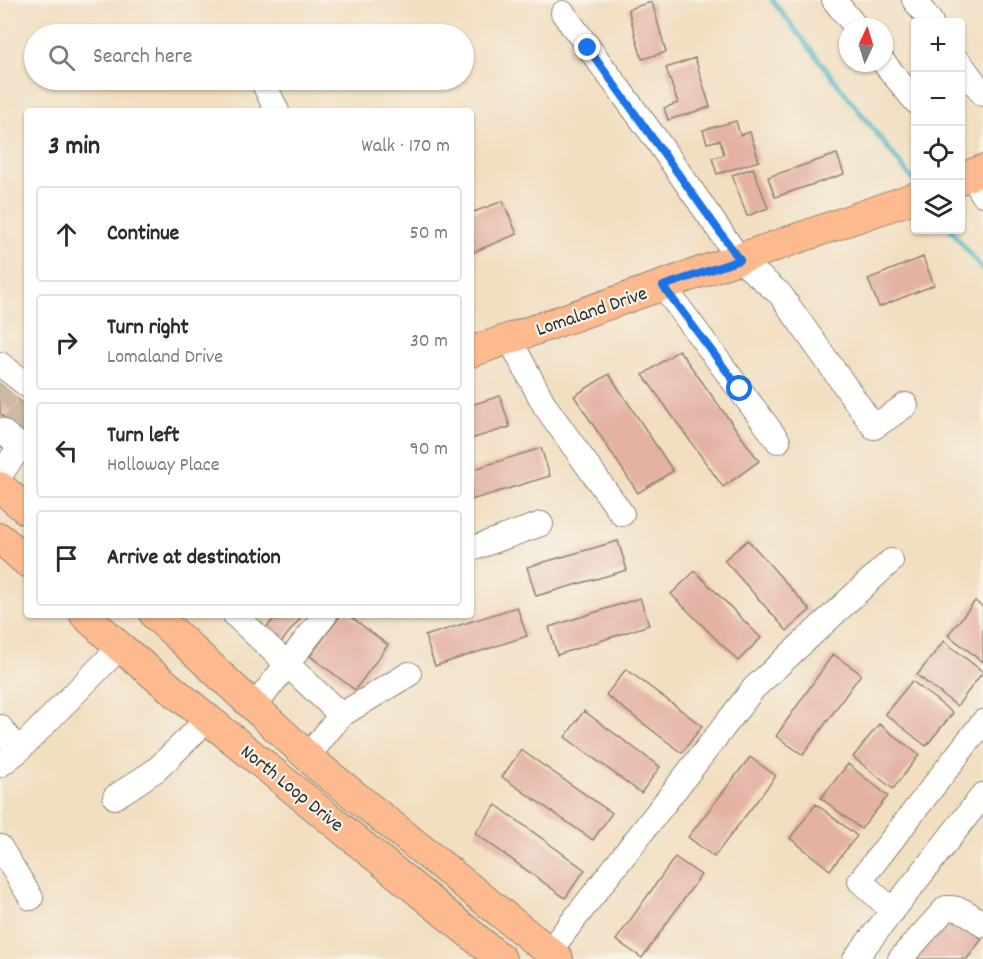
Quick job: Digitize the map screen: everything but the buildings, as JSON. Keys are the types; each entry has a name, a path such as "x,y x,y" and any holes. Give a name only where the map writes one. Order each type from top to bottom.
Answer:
{"main road":[{"name":"Lomaland Drive","path":"474,351 911,198"},
{"path":"0,487 24,507"},
{"path":"0,533 24,523"},
{"path":"0,538 24,559"},
{"name":"North Loop Drive","path":"88,618 120,647 501,959"},
{"name":"North Loop Drive","path":"166,619 308,756 553,956"}],"street":[{"path":"834,0 849,18"},
{"path":"914,0 928,18"},
{"path":"562,13 653,135 740,260 780,294 874,426 906,405"},
{"path":"965,70 983,94"},
{"path":"891,72 911,97"},
{"path":"266,90 276,108"},
{"path":"663,286 778,441"},
{"path":"510,338 545,406 622,514"},
{"path":"0,475 17,441"},
{"path":"474,548 541,524"},
{"path":"553,956 754,688 891,561"},
{"path":"254,706 323,618"},
{"path":"245,619 341,715"},
{"path":"0,727 9,758 120,647"},
{"path":"308,756 341,715 409,674"},
{"path":"115,797 156,770 209,718"},
{"path":"893,911 861,881 983,722"},
{"path":"855,959 983,795"},
{"path":"0,847 31,898"},
{"path":"900,959 946,908 956,907 983,925"}],"waterway":[{"path":"772,0 913,180"},
{"path":"954,234 983,270"}],"tunnel":[{"path":"0,402 9,391"},
{"path":"13,425 24,412"}],"route":[{"path":"588,48 653,135 740,260 663,286 740,389"}]}
